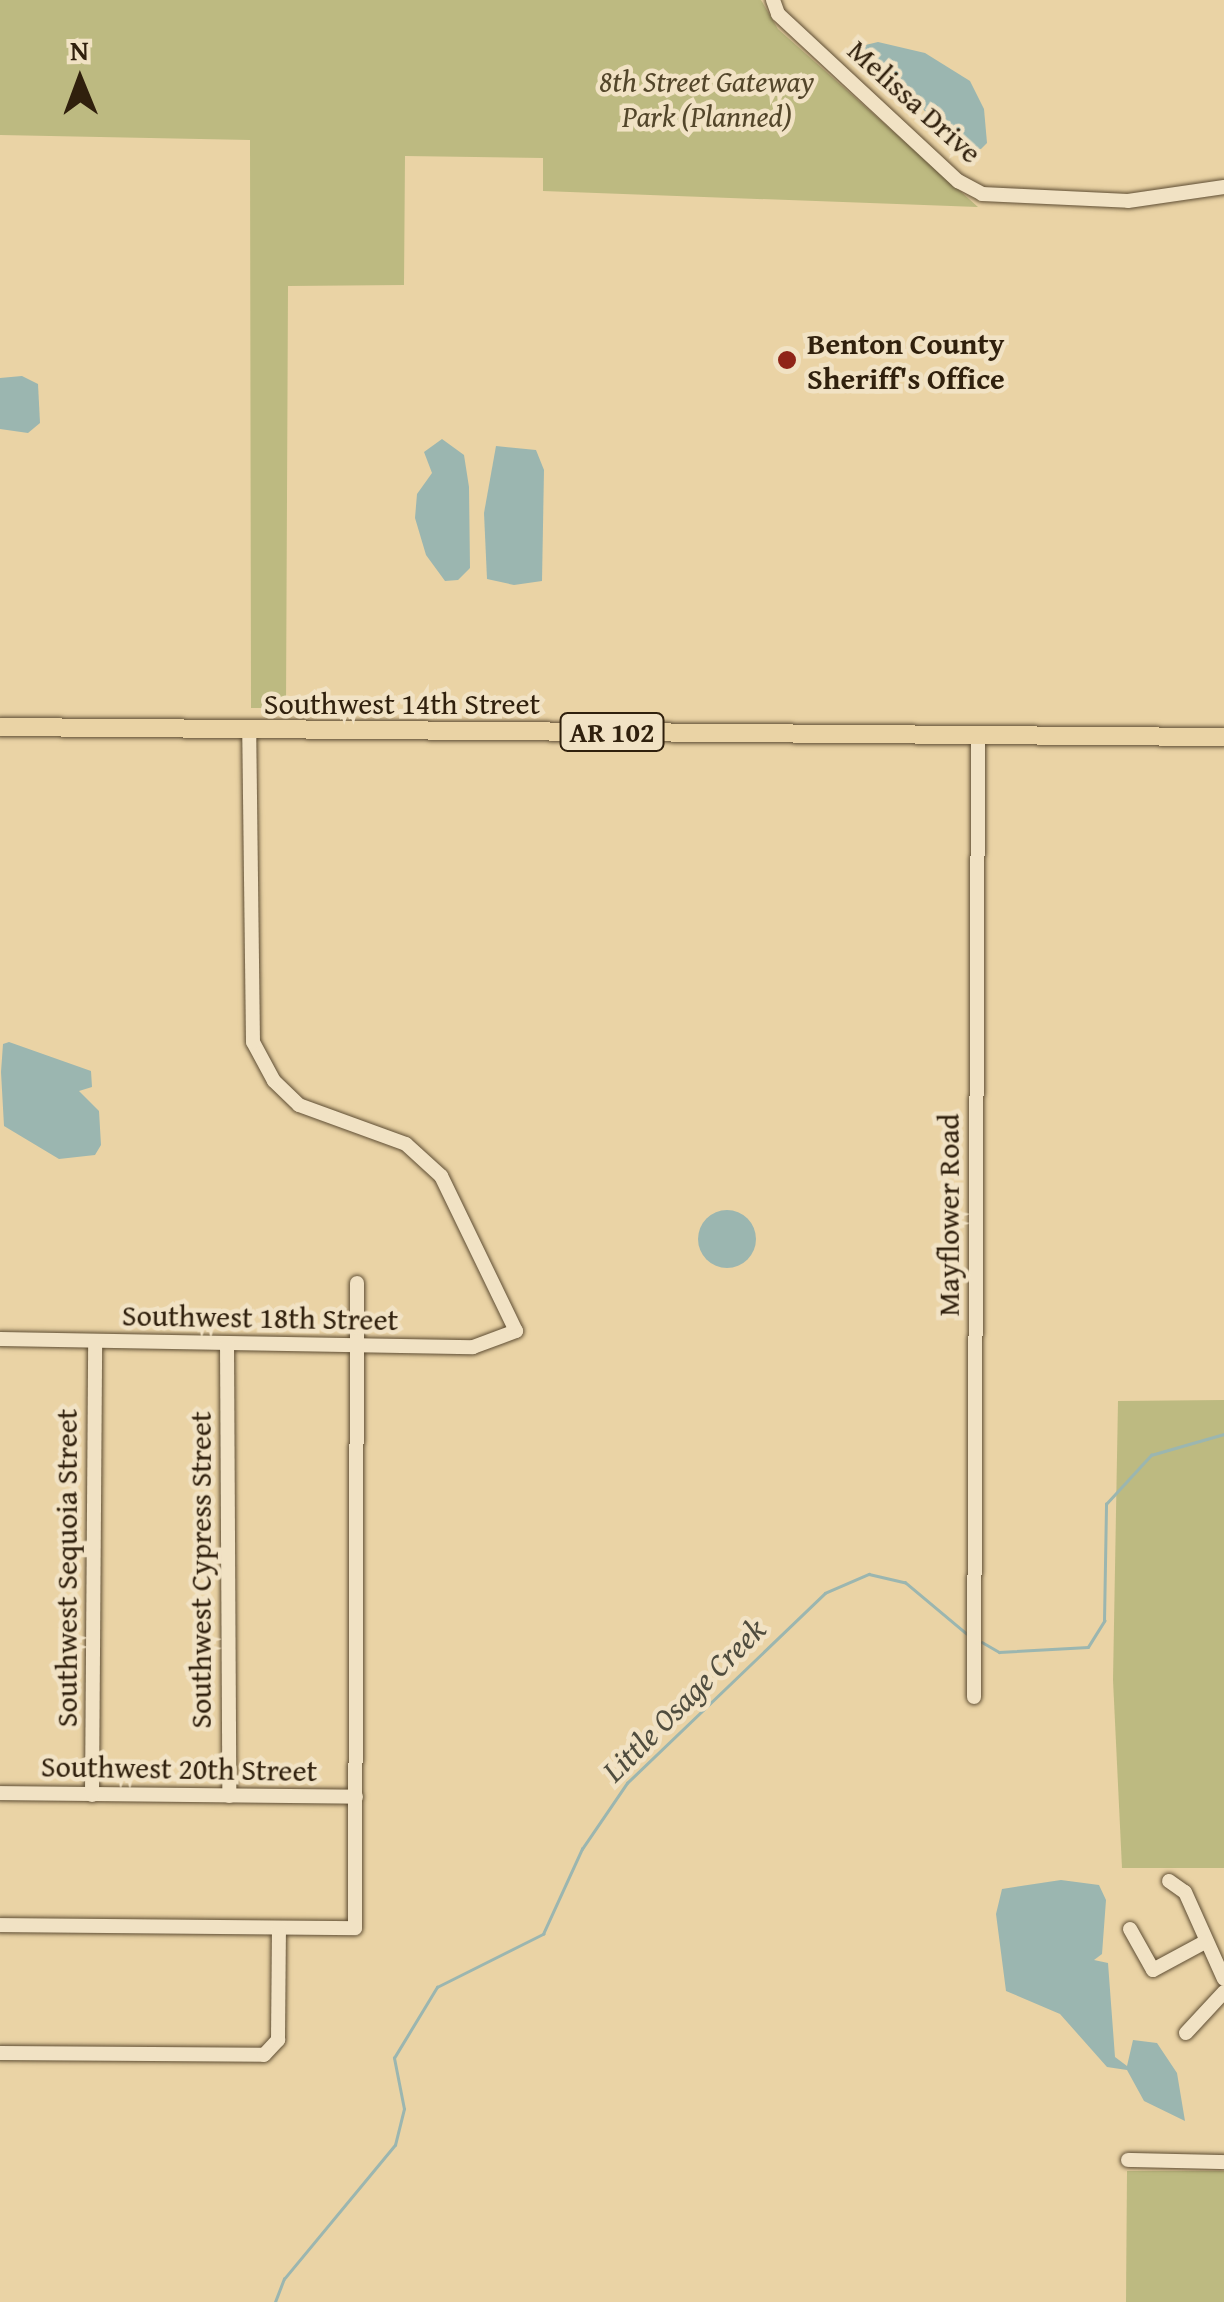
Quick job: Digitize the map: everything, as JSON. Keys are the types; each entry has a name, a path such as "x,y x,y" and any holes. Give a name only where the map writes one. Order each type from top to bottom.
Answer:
{"main road":[{"name":"Southwest 14th Street","path":"0,727 1224,737"}],"street":[{"name":"Melissa Drive","path":"773,0 778,14 958,181 982,194 1128,201 1224,188"},
{"name":"Southwest 18th Street","path":"0,1340 473,1347 516,1331 441,1176 406,1144 299,1105 274,1081 253,1042 249,729"},
{"name":"Mayflower Road","path":"974,1696 978,735"},
{"path":"0,1924 355,1928 357,1282"},
{"name":"Southwest Sequoia Street","path":"92,1794 94,1341"},
{"name":"Southwest Cypress Street","path":"228,1344 228,1796"},
{"name":"Southwest 20th Street","path":"0,1793 356,1798"},
{"path":"1168,1881 1185,1892 1224,1979"},
{"path":"0,2053 264,2055 274,2050 278,1928"},
{"path":"1130,1930 1154,1970 1205,1942"},
{"path":"1186,2033 1224,1992"},
{"path":"1128,2160 1224,2162"}],"green space":[{"name":"8th Street Gateway Park (Planned)","path":"0,0 761,0 778,29 978,207 543,191 543,158 405,156 404,285 288,286 286,708 251,708 250,140 0,135"},
{"path":"1224,1400 1224,1868 1122,1868 1113,1680 1118,1401"},
{"path":"1127,2171 1224,2171 1224,2302 1126,2302"}],"water":[{"path":"878,42 925,53 970,81 984,109 987,143 981,149 964,148 857,47"},
{"path":"22,376 38,384 40,423 28,433 0,429 0,378"},
{"path":"442,439 464,455 469,487 470,568 458,580 445,581 426,555 415,518 417,494 432,473 424,452"},
{"path":"496,446 536,450 544,470 542,581 514,585 487,579 484,513"},
{"path":"9,1042 91,1071 92,1087 79,1091 99,1111 101,1145 95,1155 59,1159 4,1126 1,1072 3,1044"},
{"path":"727,1210 747,1219 756,1239 747,1259 727,1268 707,1259 698,1239 707,1219"},
{"path":"1061,1880 1099,1885 1106,1900 1102,1954 1094,1960 1108,1963 1115,2057 1127,2066 1133,2040 1157,2043 1177,2073 1185,2121 1144,2101 1127,2070 1107,2067 1060,2014 1006,1991 996,1914 1002,1889"}],"waterway":[{"name":"Little Osage Creek","path":"982,1642 999,1652 1088,1647 1104,1621 1106,1504 1151,1455 1224,1434"},
{"name":"Little Osage Creek","path":"275,2302 284,2279 395,2145 404,2109 394,2058 437,1987 543,1934 582,1849 627,1783 825,1593 869,1574 905,1582 966,1633"}],"place":[{"name":"Benton County Sheriff's Office","path":"787,360"}]}
